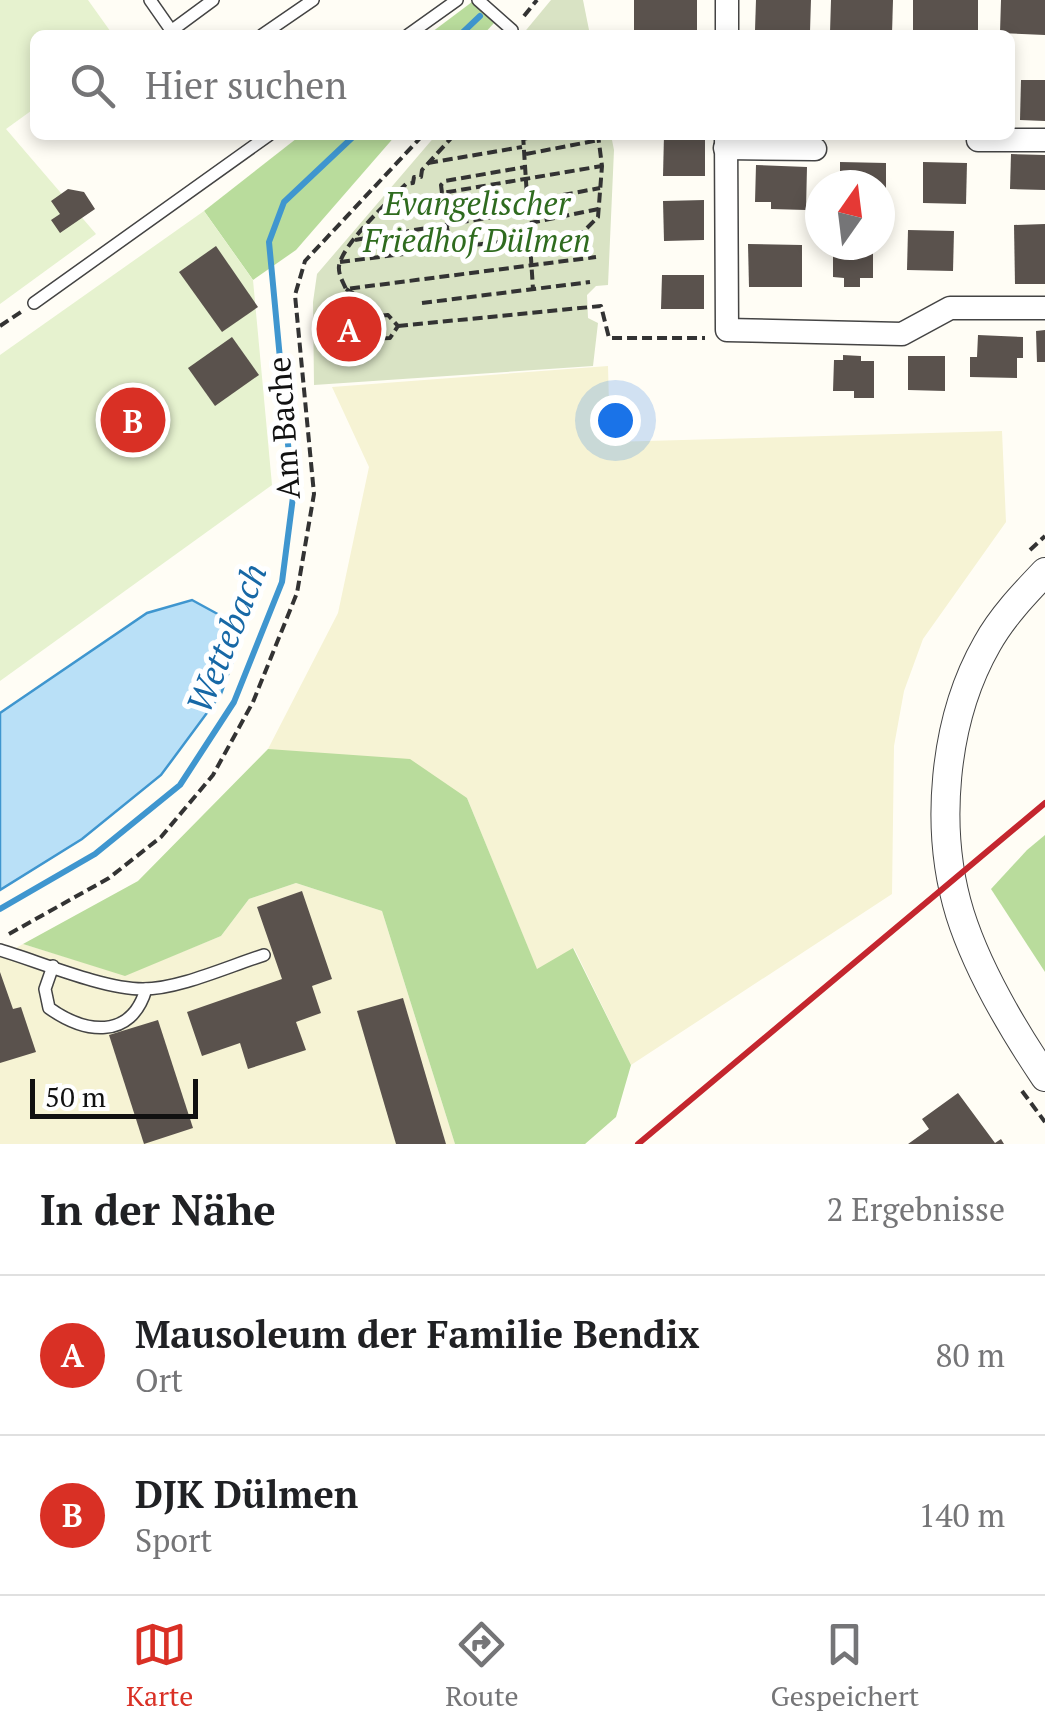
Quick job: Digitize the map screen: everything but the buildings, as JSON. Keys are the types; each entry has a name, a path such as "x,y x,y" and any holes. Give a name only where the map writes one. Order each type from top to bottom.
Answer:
{"street":[{"path":"726,30 727,0"},
{"path":"978,140 1045,140"},
{"path":"815,148 726,142 727,330 902,334 950,308 1045,308"},
{"path":"1045,572 986,644 964,694 946,811 948,855 960,914 992,987 1045,1078"}],"lane":[{"path":"150,0 171,30"},
{"path":"177,30 213,0"},
{"path":"269,30 314,0"},
{"path":"415,30 457,0"},
{"path":"478,0 512,30"},
{"path":"34,303 262,140"},
{"path":"0,950 123,988 146,989 264,955"},
{"path":"52,966 45,990 49,1008 84,1026 104,1029 121,1023 136,1011 146,989"}],"path":[{"name":"Am Bache","path":"0,938 109,878 161,836 213,775 254,702 297,594 314,494 295,295 306,261 418,140"},
{"path":"398,326 390,338 369,341 364,300 346,289 340,262 376,214 406,184 413,183 414,177 421,177 422,170 449,140"},
{"path":"523,140 533,289"},
{"path":"524,154 590,140"},
{"path":"340,262 581,234 598,217 602,166 599,140"},
{"path":"428,163 524,146"},
{"path":"442,194 602,166"},
{"path":"450,248 441,185 525,167"},
{"path":"445,217 600,188"},
{"path":"376,214 444,205"},
{"path":"529,223 599,210"},
{"path":"355,240 528,212"},
{"path":"346,289 596,257"},
{"path":"422,303 590,282"},
{"path":"0,326 34,303"},
{"path":"398,326 601,306 609,338 719,338 727,330"},
{"path":"366,317 388,315 398,326"}],"shaded area":[{"path":"608,366 610,442 1002,431 1006,522 923,639 904,691 894,746 892,894 631,1065 574,948 537,970 467,798 268,749 338,613 369,467 332,387"},
{"path":"296,883 382,911 455,1144 0,1144 0,957 23,944 125,975 221,936 249,899"}],"green space":[{"path":"0,0 88,0 109,30 30,30 30,112 6,129 96,234 0,304"},
{"path":"551,0 583,0 589,30 526,30"},
{"path":"472,2 494,23 488,30 435,30"},
{"path":"295,140 392,140 296,250 253,280 204,211"},
{"name":"Evangelischer Friedhof Dülmen","path":"432,140 612,140 608,285 596,286 587,295 588,318 598,323 593,366 314,385 313,302 317,274"},
{"path":"204,211 253,280 272,485 0,681 0,355"},
{"path":"268,749 410,759 467,798 537,969 573,948 631,1065 616,1117 585,1144 455,1144 382,911 296,883 249,899 221,936 125,976 23,944 138,881"},
{"path":"1045,835 1045,972 991,889"}],"water":[{"path":"192,600 225,618 237,650 221,694 161,775 82,839 0,890 0,713 147,613"}],"waterway":[{"name":"Wettebach","path":"465,30 480,16"},
{"name":"Wettebach","path":"0,909 95,854 180,785 234,702 282,582 293,497 269,242 284,202 350,140"}],"railway":[{"path":"638,1144 1045,803"}],"place":[{"name":"Mausoleum der Familie Bendix","path":"349,329"},
{"name":"DJK Dülmen","path":"133,420"}]}
